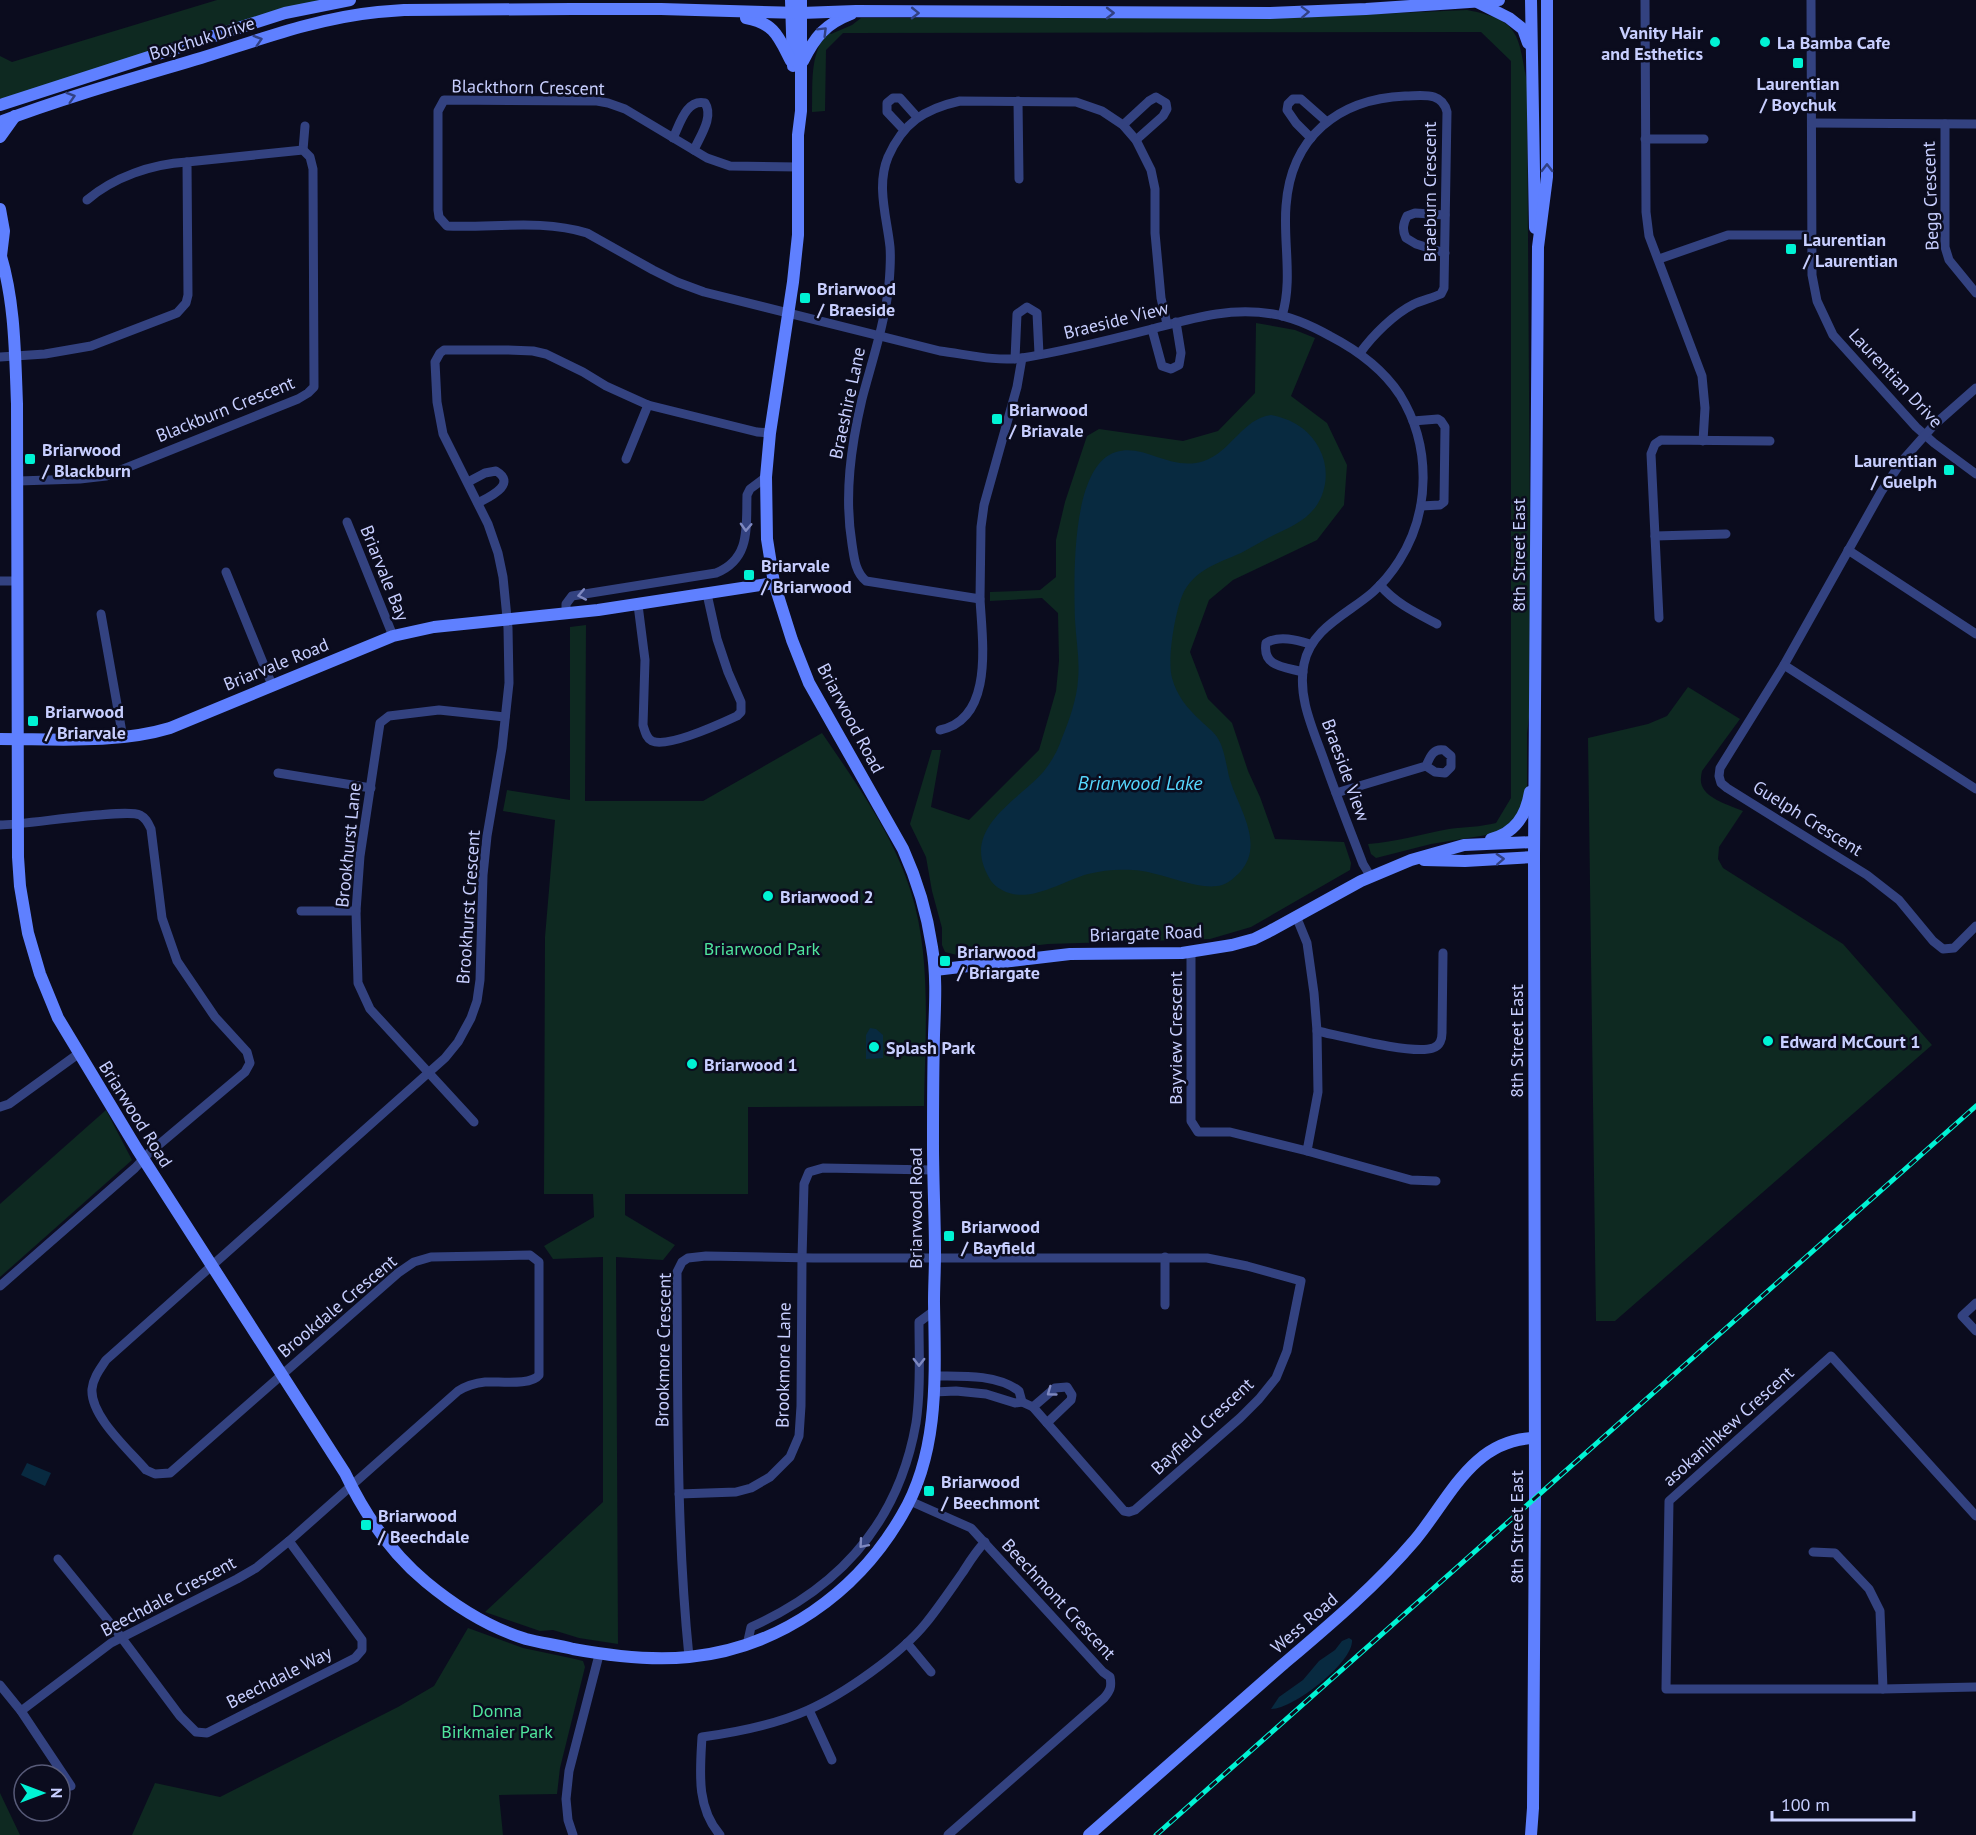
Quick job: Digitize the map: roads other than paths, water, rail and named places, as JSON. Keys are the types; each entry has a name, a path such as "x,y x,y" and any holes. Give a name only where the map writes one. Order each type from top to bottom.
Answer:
{"street":[{"name":"Boychuk Drive","path":"0,105 6,99 285,13 350,0"},
{"name":"Briarwood Road","path":"0,208 4,231 1,254 14,331 15,357 18,481 16,739 20,886 28,933 40,974 58,1018 143,1160 345,1473 372,1522 423,1580 446,1598 490,1624 526,1639 599,1654 689,1658 747,1645 810,1615 852,1582 875,1556 910,1502 923,1467 932,1419 935,1376 933,1170 935,970 926,914 914,874 892,828 809,683 792,640 774,583 767,539 766,477 770,433 798,235 798,135 801,123 796,13 791,0"},
{"name":"Briarwood Road","path":"796,13 801,0"},
{"name":"Boychuk Drive","path":"0,122 52,103 288,30 363,14 404,10 661,9 796,13 856,11 1270,13 1499,0"},
{"name":"8th Street East","path":"1531,0 1534,226 1538,247"},
{"name":"8th Street East","path":"1531,1835 1533,1796 1534,842 1538,247 1547,177 1547,0"},
{"path":"1645,0 1646,212 1649,236 1702,376 1705,408 1703,441"},
{"name":"Laurentian Drive","path":"1811,0 1811,235 1812,275 1816,301 1833,335 1924,435 1976,474"},
{"path":"1478,2 1509,18 1523,29 1531,53"},
{"path":"715,12 765,23 777,35 797,65 812,42 826,28 838,19 856,11"},
{"name":"Braeburn Crescent","path":"1282,316 1287,292 1286,206 1291,174 1311,138 1327,122 1350,107 1365,102 1416,96 1440,98 1447,111 1444,288 1441,294 1404,310 1378,332 1360,353"},
{"path":"1123,125 1149,100 1156,97 1166,103 1167,109 1163,116 1136,140"},
{"path":"904,130 887,112 887,103 893,98 900,98 917,117"},
{"path":"1311,138 1287,110 1288,104 1293,99 1301,99 1327,122"},
{"name":"Blackthorn Crescent","path":"788,313 704,292 677,282 587,233 574,229 553,226 447,226 439,217 438,111 444,100 597,101 625,109 707,158 730,166 798,167"},
{"path":"879,335 889,282 890,249 882,192 883,174 891,150 904,130 917,117 941,105 960,101 1076,102 1102,111 1123,125 1136,140 1151,170 1155,189 1156,244 1161,298 1182,353 1179,365 1171,369 1162,366 1152,329"},
{"path":"1018,101 1019,179"},
{"path":"673,138 690,106 699,102 705,103 709,115 694,150"},
{"path":"0,137 16,116"},
{"name":"Begg Crescent","path":"1812,123 1976,124"},
{"name":"Begg Crescent","path":"1945,124 1945,248 1949,260 1976,293"},
{"name":"Blackburn Crescent","path":"18,481 80,480 106,476 298,399 314,387 313,169 310,157 303,150 305,126"},
{"path":"1645,139 1704,139"},
{"path":"87,200 106,185 171,163 303,150"},
{"path":"0,357 45,354 91,346 167,318 182,309 188,295 187,162"},
{"path":"1445,215 1415,213 1407,216 1403,232 1406,238 1416,244 1445,253"},
{"path":"1659,259 1728,235 1811,235"},
{"path":"940,730 951,728 963,718 973,704 982,674 981,527 984,505 1017,387 1017,314 1027,307 1037,313 1039,354"},
{"name":"Braeside View","path":"788,313 940,351 1018,358 1152,329 1207,314 1255,312 1282,316 1320,331 1360,353 1379,371 1399,394 1413,421 1423,466 1421,506 1407,547 1390,573 1380,585 1330,623 1311,644 1304,661 1302,684 1309,718 1363,864 1371,877"},
{"name":"Braeshire Lane","path":"879,335 854,435 849,472 851,539 860,576 866,581 882,584 980,598"},
{"name":"Brookhurst Crescent","path":"281,1376 170,1473 155,1474 146,1470 100,1417 93,1405 92,1389 96,1374 106,1360 428,1074 458,1042 477,1001 480,980 483,875 502,748 508,683 508,619 498,553 488,524 443,434 437,402 435,362 444,350 533,351 566,363 606,386 648,405"},
{"path":"1924,435 1976,388"},
{"path":"626,459 648,405 757,432 770,433"},
{"path":"1413,421 1438,419 1445,427 1444,501 1440,505 1421,506"},
{"name":"Guelph Crescent","path":"1924,435 1886,484 1784,665 1720,768 1719,776 1721,783 1868,874 1899,900 1933,941 1943,949 1954,948 1976,926"},
{"path":"1659,618 1651,454 1655,444 1661,440 1770,441"},
{"path":"468,482 496,471 503,477 504,482 501,489 478,503"},
{"path":"566,614 566,604 572,596 716,573 725,569 738,557 745,542 747,495 750,489 766,477"},
{"name":"Briarvale Bay","path":"347,522 393,636"},
{"path":"1655,536 1726,534"},
{"path":"1848,550 1976,634"},
{"path":"225,572 272,685"},
{"path":"0,581 18,581"},
{"name":"Briarvale Road","path":"0,739 123,738 150,734 170,728 393,636 434,627 638,605 774,583"},
{"path":"1380,585 1386,593 1407,609 1437,624"},
{"path":"638,605 645,660 643,725 645,733 651,740 659,742 699,734 741,712 741,702 717,639 707,594"},
{"path":"101,614 123,738"},
{"path":"1303,672 1273,663 1266,657 1266,643 1274,639 1311,644"},
{"path":"1784,665 1976,789"},
{"name":"Brookhurst Lane","path":"474,1122 370,1009 362,995 358,983 356,911 360,856 380,723 384,718 397,714 439,710 505,717"},
{"path":"1464,845 1501,837 1513,830 1520,822 1529,799 1535,752"},
{"path":"1336,793 1426,765"},
{"path":"278,772 371,788"},
{"path":"0,825 126,813 138,814 148,822 162,918 177,962 215,1017 247,1053 250,1063 245,1072 149,1153 0,1286"},
{"name":"Briargate Road","path":"935,970 1070,954 1191,953 1232,945 1254,939 1371,877 1411,860 1464,845 1534,842"},
{"name":"Briargate Road","path":"1411,860 1465,861 1534,858"},
{"path":"301,911 356,911"},
{"path":"1296,916 1307,943 1317,1031 1318,1092 1307,1151 1411,1180 1436,1181"},
{"name":"Bayview Crescent","path":"1191,953 1191,1121 1198,1132 1230,1132 1307,1151"},
{"path":"1317,1031 1406,1048 1433,1048 1438,1045 1443,1033 1443,953"},
{"path":"0,1107 9,1104 78,1054"},
{"name":"Brookmore Lane","path":"679,1494 736,1492 751,1488 770,1477 790,1457 799,1436 804,1184 809,1172 822,1168 933,1170"},
{"name":"Brookdale Crescent","path":"281,1376 398,1273 414,1262 443,1256 519,1255 530,1255 539,1262 539,1375 536,1379 486,1382 465,1387 350,1485"},
{"name":"Brookmore Crescent","path":"689,1658 682,1583 679,1494 678,1266 688,1258 696,1256 935,1258"},
{"path":"1165,1257 1165,1305"},
{"name":"Bayfield Crescent","path":"934,1392 977,1393 1015,1403 1022,1402 1033,1407 1124,1510 1129,1512 1135,1510 1240,1418 1276,1378 1287,1351 1301,1281 1207,1258 935,1258"},
{"path":"1976,1303 1962,1316 1976,1331"},
{"path":"747,1645 751,1627 806,1599 836,1574 869,1538 889,1506 906,1467 916,1422 919,1322 934,1311"},
{"name":"asokanihkew Crescent","path":"1976,1516 1831,1356 1669,1501 1666,1689 1976,1687"},
{"name":"Bayfield Crescent","path":"935,1376 997,1381 1019,1391 1022,1402"},
{"path":"1033,1407 1055,1388 1067,1387 1072,1395 1071,1400 1047,1423"},
{"name":"Wess Road","path":"1089,1835 1365,1593 1416,1539 1464,1472 1493,1449 1520,1439 1534,1438"},
{"name":"Beechdale Crescent","path":"21,1711 111,1643 256,1568 350,1485"},
{"name":"Beechmont Crescent","path":"910,1502 971,1528 1102,1672 1110,1677 1112,1684 1111,1690 1104,1698 948,1835"},
{"name":"Beechdale Way","path":"121,1638 180,1716 196,1732 207,1733 355,1658 362,1650 362,1640 289,1541"},
{"path":"720,1835 704,1808 700,1788 702,1737 749,1730 809,1710 859,1680 907,1643 938,1608 985,1542"},
{"path":"1814,1552 1835,1553 1869,1589 1880,1611 1882,1689"},
{"path":"58,1559 121,1638"},
{"path":"907,1643 931,1672"},
{"path":"573,1835 568,1820 566,1799 569,1771 599,1654"},
{"path":"0,1685 21,1711 56,1763"},
{"path":"809,1710 832,1760"}],"water":[{"name":"Briarwood Lake","path":"1271,415 1299,426 1315,441 1325,466 1326,479 1322,495 1311,512 1296,524 1215,564 1193,580 1179,604 1170,660 1172,678 1180,696 1191,711 1215,735 1222,747 1230,780 1248,826 1250,850 1247,861 1240,872 1222,885 1202,886 1144,871 1122,870 1088,874 1045,890 1023,895 1002,890 991,880 984,867 981,852 983,838 999,813 1050,763 1065,731 1076,694 1079,665 1075,620 1075,553 1083,501 1090,479 1101,462 1116,452 1127,450 1180,463 1204,461 1222,451 1252,423"},
{"name":"Splash Park","path":"870,1028 876,1029 883,1035 883,1058 866,1059 866,1035"},
{"path":"27,1463 51,1473 45,1486 21,1475"},
{"path":"1349,1638 1352,1640 1350,1649 1333,1672 1293,1702 1271,1709 1279,1697 1303,1680 1319,1661 1335,1650 1342,1641"}],"railway":[{"path":"1156,1835 1976,1106"}],"place":[{"name":"Vanity Hair and Esthetics","path":"1715,42"},
{"name":"La Bamba Cafe","path":"1765,42"},
{"name":"Laurentian / Boychuk","path":"1798,63"},
{"name":"Laurentian / Laurentian","path":"1791,249"},
{"name":"Briarwood / Braeside","path":"805,298"},
{"name":"Briarwood / Briavale","path":"997,419"},
{"name":"Briarwood / Blackburn","path":"30,459"},
{"name":"Laurentian / Guelph","path":"1949,470"},
{"name":"Briarvale / Briarwood","path":"749,575"},
{"name":"Briarwood / Briarvale","path":"33,721"},
{"name":"Briarwood 2","path":"768,896"},
{"name":"Briarwood / Briargate","path":"945,961"},
{"name":"Edward McCourt 1","path":"1768,1041"},
{"name":"Splash Park","path":"874,1047"},
{"name":"Briarwood 1","path":"692,1064"},
{"name":"Briarwood / Bayfield","path":"949,1236"},
{"name":"Briarwood / Beechmont","path":"929,1491"},
{"name":"Briarwood / Beechdale","path":"366,1525"}],"park label":[{"name":"Briarwood Park","path":"762,948"},
{"name":"Donna Birkmaier Park","path":"497,1720"}]}
